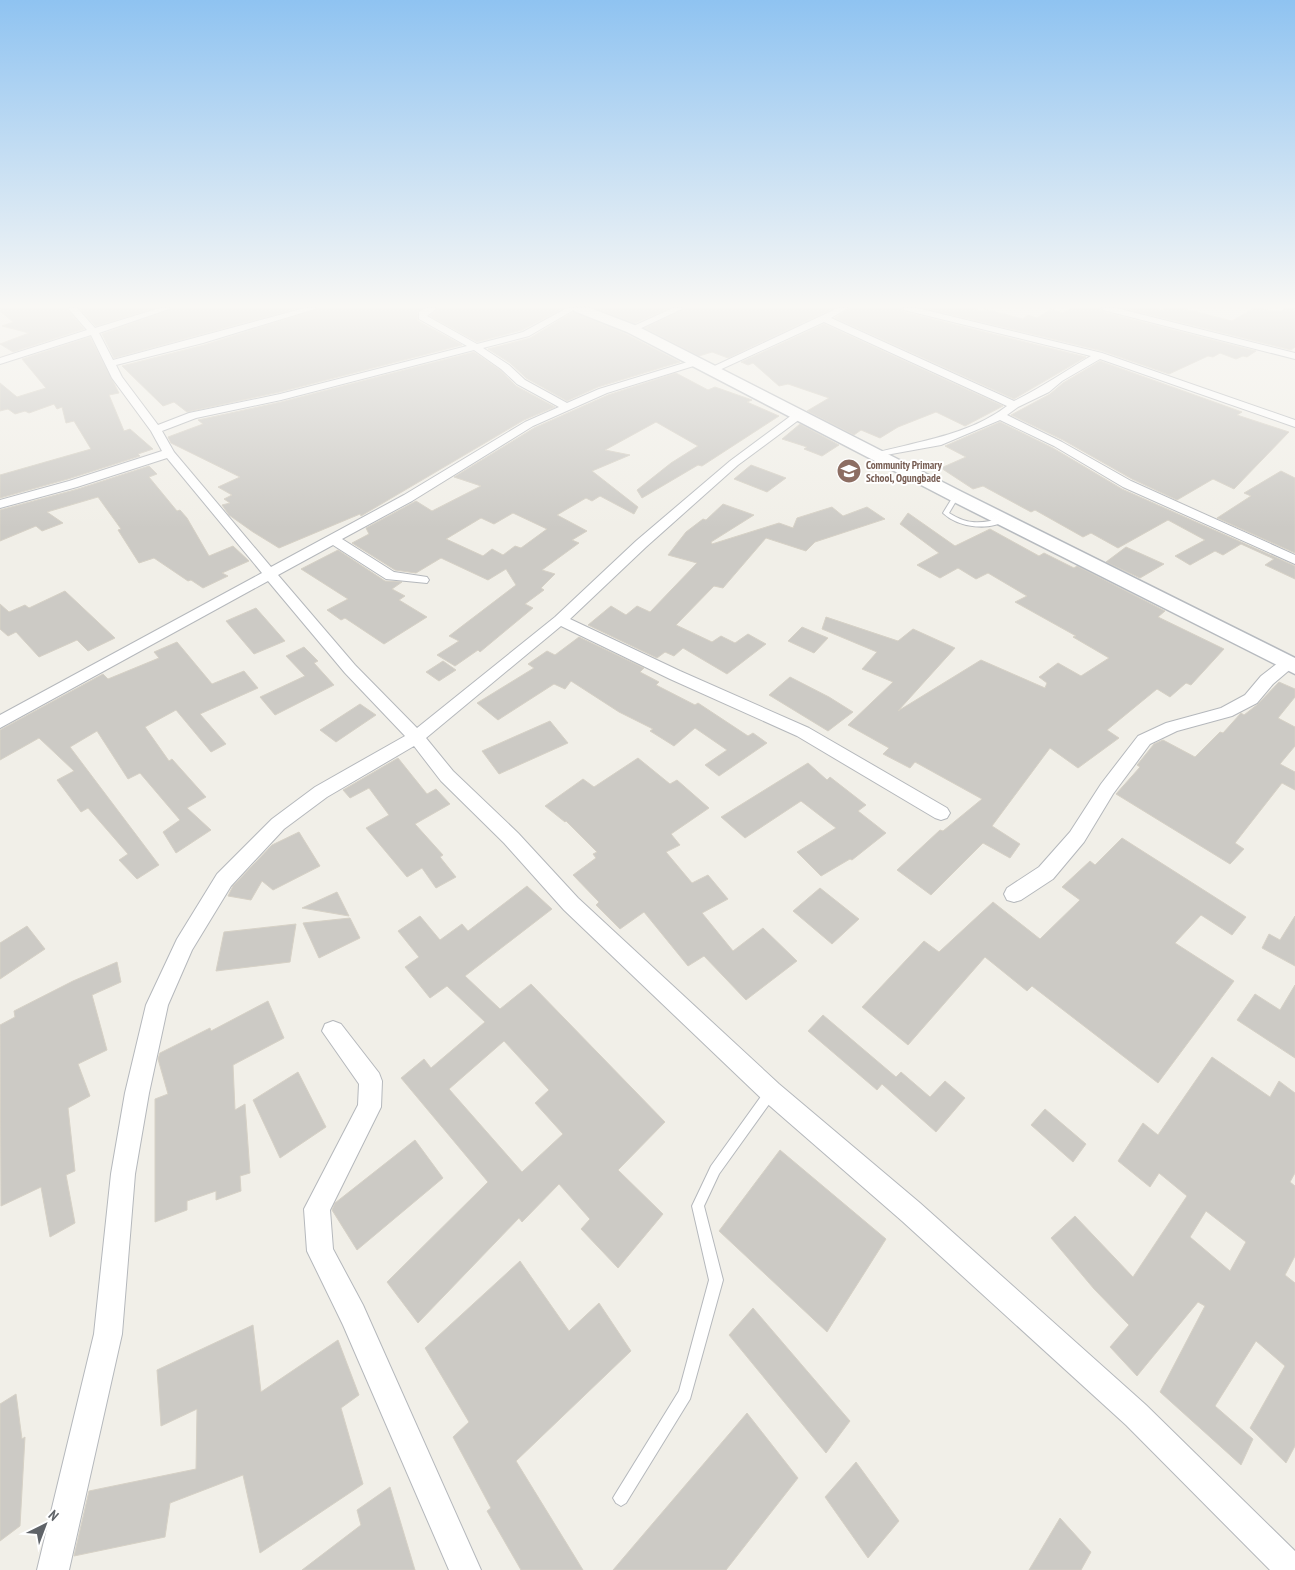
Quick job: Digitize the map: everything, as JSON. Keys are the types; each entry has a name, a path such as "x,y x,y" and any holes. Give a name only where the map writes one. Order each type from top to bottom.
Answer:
{"street":[{"path":"119,381 156,430 169,453 271,574 294,605 350,669 416,737 447,776 510,838 571,904 771,1092 910,1212 1136,1415 1292,1570"},
{"path":"156,430 193,415 281,397 344,381"},
{"path":"520,381 566,406"},
{"path":"0,722 334,540 408,498 529,424 604,390 640,381"},
{"path":"735,381 956,496 1087,560 1291,665"},
{"path":"962,381 1014,405"},
{"path":"878,455 937,443 1000,416 1014,405 1046,390 1056,381"},
{"path":"1174,381 1295,424"},
{"path":"53,1570 108,1334 123,1174 137,1093 157,1005 184,946 224,880 278,824 321,792 416,737 560,620 641,544 734,463 800,414"},
{"path":"1000,416 1058,444 1127,484 1295,560"},
{"path":"0,504 74,484 169,453"},
{"path":"334,540 356,552 367,564 380,571 391,576 422,580"},
{"path":"560,620 675,675 803,732 941,813"},
{"path":"1014,894 1046,873 1077,837 1107,789 1144,740 1172,727 1226,712 1250,699 1267,680 1291,665"},
{"path":"333,1031 371,1082 369,1107 348,1152 317,1209 320,1251 353,1315 465,1570"}],"lane":[{"path":"621,1498 685,1394 716,1280 698,1206 715,1170 771,1092"}],"building":[{"path":"40,381 113,381 119,393 109,395 124,431 130,429 153,449 138,454 140,456 0,498 0,475 91,449 74,421 66,423 62,407 57,409 54,404 29,413 25,411 15,414 8,409 0,411 0,383 17,397 46,388"},
{"path":"138,381 322,381 187,412 174,402 163,406"},
{"path":"361,381 511,381 516,386 555,407 524,420 361,516 360,514 279,548 229,515 222,505 230,503 224,499 232,495 218,487 240,477 171,443 168,437 203,424 198,420 281,402"},
{"path":"532,381 617,381 598,387 567,401"},
{"path":"650,381 692,381 708,390 715,387 752,400 747,402 779,416 702,466 698,465 642,498 637,490 671,463 698,446 656,422 605,450 630,455 592,471 638,507 634,514 600,496 592,501 586,498 557,515 587,531 572,540 579,543 542,570 555,574 541,588 544,590 525,604 533,608 480,652 478,650 455,666 437,655 459,641 449,636 516,585 506,569 488,580 441,558 416,573 395,570 352,543 369,534 366,528 416,501 432,511 481,486 454,477 534,428 608,395","holes":["513,513 547,529 521,548 515,546 503,555 492,549 483,556 446,539 481,518 494,524"]},
{"path":"774,381 949,381 1003,406 965,426 936,412 898,427 880,438 861,430 854,435 807,411 829,398 788,384 779,386"},
{"path":"975,381 1044,381 1014,399"},
{"path":"1066,381 1156,381 1242,412 1237,415 1289,432 1234,489 1213,479 1177,500 1132,479 1063,440 1011,415 1050,394"},
{"path":"1000,422 1053,448 1122,489 1295,566 1295,579 1265,565 1274,559 1241,544 1223,555 1215,551 1190,565 1175,556 1205,540 1168,520 1118,548 1091,533 1083,537 1035,510 1031,512 983,486 973,489 941,468 966,457 945,446"},
{"path":"800,424 839,445 822,456 804,449 807,447 782,439"},
{"path":"751,465 786,478 767,492 734,479"},
{"path":"149,466 157,474 149,477 177,511 180,510 187,518 209,556 233,546 249,561 222,573 228,576 203,588 191,580 188,581 154,558 139,563 118,530 121,529 98,497 47,512 63,523 42,531 36,526 0,541 0,510 78,489"},
{"path":"1281,471 1295,478 1295,553 1217,518 1251,496 1244,493"},
{"path":"723,504 754,515 711,542 712,544 779,523 793,528 797,518 832,507 843,516 867,507 885,519 815,542 806,551 766,538 723,588 714,586 676,625 712,642 721,636 735,643 748,634 766,644 727,674 683,648 674,656 665,652 657,658 588,625 611,606 626,615 637,606 650,612 697,563 668,555 686,532 703,519 706,520"},
{"path":"908,513 955,546 990,529 1039,556 1044,553 1074,568 1077,566 1165,611 1158,617 1224,649 1191,685 1186,683 1170,697 1157,689 1107,730 1119,738 1078,768 1050,748 992,826 1020,844 1010,858 983,843 931,895 897,870 940,830 943,831 982,799 915,762 910,768 883,754 889,748 848,725 893,682 862,669 877,652 822,629 826,617 898,641 913,629 955,648 898,711 981,660 1045,688 1047,683 1039,677 1058,663 1081,676 1109,658 1073,637 1076,636 1015,602 1027,596 988,573 976,579 958,568 940,578 917,565 939,553 900,524"},
{"path":"1126,547 1164,564 1140,578 1106,562"},
{"path":"338,550 385,581 402,582 392,589 405,596 399,600 427,617 384,644 345,618 341,620 327,610 348,599 301,569"},
{"path":"65,591 115,638 88,651 77,640 39,657 16,632 8,636 0,629 0,604 9,612 25,605 29,608"},
{"path":"256,608 285,641 254,654 226,621"},
{"path":"802,627 828,638 814,653 788,641"},
{"path":"579,637 644,668 640,672 659,682 656,685 695,705 698,703 748,736 753,733 767,743 719,776 705,765 727,750 695,728 674,746 650,731 653,729 619,712 571,681 565,689 554,684 498,720 477,703 534,668 528,664 547,651 555,655"},
{"path":"177,642 212,684 244,671 258,688 200,714 226,744 211,752 176,710 145,727 169,761 172,759 206,797 187,808 211,830 176,853 163,832 180,820 140,773 128,779 97,731 70,747 159,865 137,879 119,860 128,854 88,808 81,812 57,780 74,771 39,738 0,760 0,730 103,674 108,679 159,658 154,652"},
{"path":"304,647 318,661 314,663 334,685 275,715 260,697 305,676 286,656"},
{"path":"443,661 456,670 439,681 426,672"},
{"path":"790,677 853,712 828,731 769,695"},
{"path":"1279,682 1295,689 1295,697 1278,718 1295,727 1295,746 1280,764 1295,772 1295,790 1282,783 1235,843 1244,849 1230,864 1116,794 1140,767 1137,765 1154,744 1163,740 1195,757 1220,732 1223,733 1241,713 1244,715 1258,704"},
{"path":"360,704 376,715 336,742 320,730"},
{"path":"550,721 568,743 499,774 482,751"},
{"path":"398,758 427,794 436,789 450,804 415,824 443,855 440,857 456,877 436,888 422,868 407,877 366,828 389,815 369,788 350,798 343,790"},
{"path":"638,758 670,784 677,780 709,808 671,834 680,845 666,852 692,883 708,875 728,899 702,913 733,951 763,928 797,961 746,1000 704,956 688,966 644,912 620,929 596,905 599,902 573,875 596,858 593,854 597,852 566,821 545,806 583,779 594,787"},
{"path":"808,763 827,780 830,777 866,805 858,811 886,833 852,860 850,859 821,876 797,852 836,828 801,801 745,838 721,817"},
{"path":"299,832 320,866 273,890 262,881 251,900 228,896 233,886 272,845"},
{"path":"1122,838 1246,917 1232,935 1201,915 1175,943 1234,981 1158,1083 1032,986 1027,991 985,957 908,1045 862,1007 924,941 939,952 993,902 1040,939 1080,900 1062,887 1090,861 1095,865"},
{"path":"527,886 552,909 465,976 500,1009 531,984 665,1122 618,1170 663,1214 618,1268 581,1229 590,1219 559,1184 522,1222 519,1218 418,1323 387,1282 488,1182 401,1078 424,1059 431,1068 485,1022 447,986 430,998 405,967 419,957 398,931 420,916 440,940 462,924 468,931","holes":["504,1041 549,1090 535,1103 563,1134 522,1172 449,1089"]},
{"path":"820,888 859,919 832,944 793,911"},
{"path":"337,892 349,916 302,908"},
{"path":"1295,916 1295,966 1262,948 1269,934 1280,940"},
{"path":"350,918 360,938 319,958 303,923"},
{"path":"296,924 290,962 216,971 224,932"},
{"path":"27,926 45,949 0,979 0,943"},
{"path":"117,962 121,982 92,995 107,1050 78,1064 90,1096 68,1108 75,1171 66,1175 75,1223 50,1237 41,1187 1,1206 0,1025 15,1017 14,1011 73,981"},
{"path":"1295,985 1295,1058 1237,1020 1255,994 1280,1010"},
{"path":"268,1001 284,1038 233,1065 235,1110 245,1104 250,1173 240,1176 241,1191 216,1200 216,1191 187,1201 187,1210 155,1222 155,1099 168,1094 158,1059 160,1053 210,1028 211,1031"},
{"path":"823,1015 896,1077 901,1072 930,1097 945,1081 965,1098 936,1132 882,1084 877,1090 808,1031"},
{"path":"1212,1057 1270,1097 1279,1081 1295,1093 1295,1173 1290,1182 1295,1186 1295,1256 1285,1275 1295,1283 1295,1446 1286,1463 1250,1428 1285,1366 1256,1341 1215,1406 1253,1439 1241,1465 1160,1392 1205,1306 1198,1302 1137,1376 1110,1347 1129,1325 1094,1289 1051,1238 1075,1216 1133,1277 1187,1196 1159,1173 1150,1187 1118,1161 1143,1123 1158,1135","holes":["1206,1211 1246,1242 1230,1271 1190,1237"]},
{"path":"298,1072 326,1127 280,1158 253,1100"},
{"path":"1045,1109 1086,1144 1073,1162 1031,1125"},
{"path":"415,1140 443,1178 357,1250 332,1210 335,1203"},
{"path":"780,1150 886,1239 827,1332 719,1231"},
{"path":"520,1261 569,1331 599,1303 631,1351 516,1461 583,1570 521,1570 487,1511 491,1508 453,1437 469,1422 425,1348"},
{"path":"753,1308 850,1421 826,1453 729,1335"},
{"path":"253,1325 261,1392 338,1340 359,1395 341,1408 363,1484 260,1553 243,1475 170,1503 165,1537 74,1556 89,1491 196,1469 197,1409 161,1426 157,1370"},
{"path":"16,1394 22,1439 25,1437 20,1526 0,1541 0,1404"},
{"path":"747,1413 798,1478 726,1570 613,1570"},
{"path":"856,1462 899,1521 868,1558 825,1497"},
{"path":"390,1487 415,1570 302,1570 361,1525 357,1510"},
{"path":"1060,1518 1091,1552 1081,1570 1029,1570"}],"place":[{"name":"Community Primary School, Ogungbade","path":"849,471"}]}
